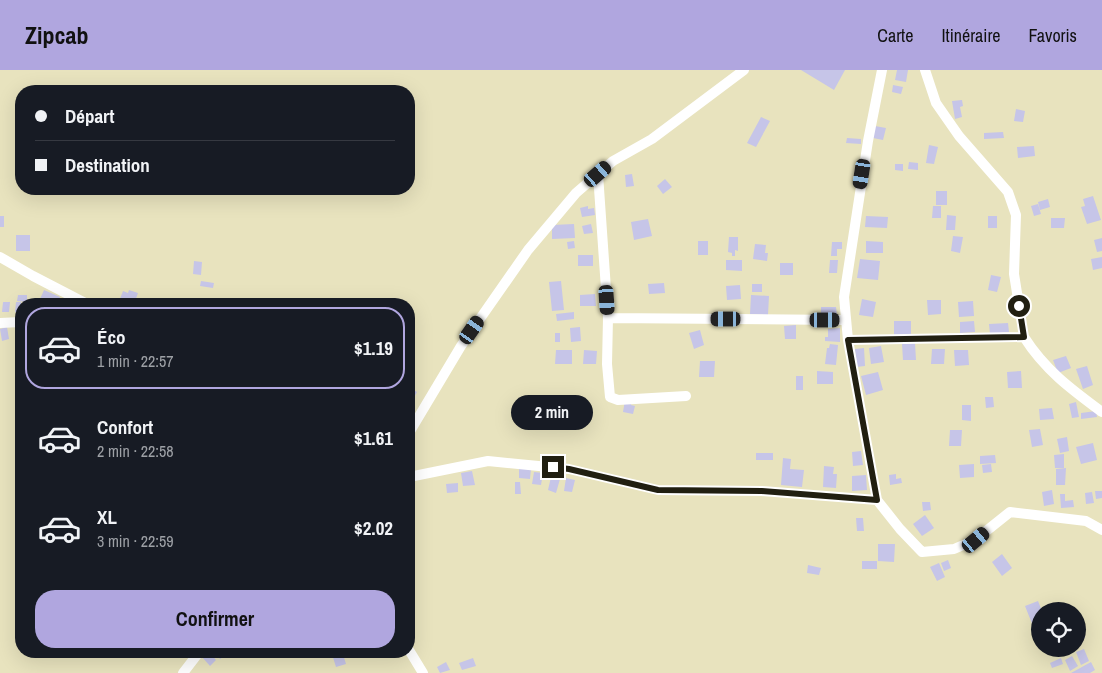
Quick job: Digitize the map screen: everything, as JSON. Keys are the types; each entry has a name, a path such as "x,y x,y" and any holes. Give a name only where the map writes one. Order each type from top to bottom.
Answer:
{"street":[{"path":"415,422 461,346 528,250 576,193 613,161 652,139 744,70"},
{"path":"882,70 854,224 844,297 848,340 877,500 900,529 922,552 954,549 976,540 1010,512 1086,521 1102,530"},
{"path":"925,70 936,103 959,136 1008,192 1014,207 1016,215 1014,274 1024,337 1032,350 1058,379 1102,412"},
{"path":"598,174 608,318 607,364 610,398 618,400 686,396"},
{"path":"0,256 75,298"},
{"path":"608,318 845,320"},
{"path":"0,323 15,322"},
{"path":"848,340 1024,337"},
{"path":"415,476 488,461 569,469 658,490 762,491 877,500"},
{"path":"183,673 195,658"},
{"path":"414,658 424,673"}],"building":[{"path":"801,70 845,70 834,90"},
{"path":"897,70 908,70 906,82 895,80"},
{"path":"893,85 903,87 901,94 892,92"},
{"path":"962,100 963,106 960,107 962,117 955,119 952,101"},
{"path":"1016,109 1025,111 1023,122 1014,121"},
{"path":"761,117 770,121 756,147 747,143"},
{"path":"875,126 886,128 883,140 873,138"},
{"path":"1003,132 1004,138 984,139 984,133"},
{"path":"847,138 861,139 861,144 846,143"},
{"path":"929,145 938,147 934,164 926,163"},
{"path":"1034,146 1035,156 1018,158 1017,147"},
{"path":"909,162 918,163 918,170 908,169"},
{"path":"895,164 903,164 903,171 895,170"},
{"path":"632,174 634,186 626,187 625,175"},
{"path":"665,179 672,187 663,194 657,186"},
{"path":"936,191 947,191 947,205 936,205"},
{"path":"1093,196 1101,220 1087,224 1081,207 1085,206 1083,199"},
{"path":"1048,199 1050,207 1040,210 1038,202"},
{"path":"1038,204 1041,214 1034,216 1031,206"},
{"path":"588,206 588,209 594,208 595,215 582,217 580,208"},
{"path":"933,206 941,206 941,218 932,218"},
{"path":"947,215 956,216 955,230 946,230"},
{"path":"0,216 4,216 4,227 0,227"},
{"path":"866,216 888,217 887,228 865,227"},
{"path":"988,216 997,216 997,228 988,228"},
{"path":"1051,218 1065,218 1064,228 1051,228"},
{"path":"648,219 652,236 634,240 631,222"},
{"path":"574,224 575,238 552,239 552,225"},
{"path":"591,224 593,233 584,234 582,226"},
{"path":"16,235 30,235 30,251 16,251"},
{"path":"953,236 963,237 960,253 951,251"},
{"path":"729,237 738,237 738,251 735,250 735,256 728,252"},
{"path":"1102,238 1102,251 1097,252 1094,240"},
{"path":"574,241 575,248 568,249 567,242"},
{"path":"698,241 708,241 708,255 698,255"},
{"path":"866,241 883,242 883,253 866,253"},
{"path":"832,242 842,242 842,249 837,249 837,256 831,256"},
{"path":"755,244 766,245 767,261 753,259"},
{"path":"578,255 593,255 593,266 578,266"},
{"path":"1102,257 1102,268 1093,270 1091,259"},
{"path":"860,259 880,261 878,280 857,278"},
{"path":"726,260 742,260 742,271 726,270"},
{"path":"830,260 838,260 837,273 829,273"},
{"path":"194,261 202,262 201,275 193,274"},
{"path":"780,263 793,263 793,275 780,275"},
{"path":"991,275 1001,277 997,292 988,290"},
{"path":"201,281 214,283 213,288 200,286"},
{"path":"561,281 564,310 552,311 549,282"},
{"path":"664,283 665,293 649,294 648,284"},
{"path":"752,284 762,284 762,292 752,292"},
{"path":"740,285 741,299 727,300 726,286"},
{"path":"44,290 60,297 60,298 40,298"},
{"path":"129,290 138,293 136,298 120,298 123,291 128,293"},
{"path":"595,294 596,306 580,306 580,295"},
{"path":"18,295 27,295 27,298 18,298"},
{"path":"751,295 769,296 768,315 750,314"},
{"path":"862,299 876,302 873,317 859,315"},
{"path":"927,300 941,300 941,314 928,315"},
{"path":"973,301 974,316 959,317 958,302"},
{"path":"3,302 10,302 9,312 2,312"},
{"path":"821,307 836,307 837,316 821,316"},
{"path":"574,312 574,319 557,321 556,314"},
{"path":"894,321 911,321 911,335 894,335"},
{"path":"974,321 975,332 960,333 960,322"},
{"path":"1008,323 1009,332 990,334 989,324"},
{"path":"796,325 796,339 785,339 784,326"},
{"path":"7,327 9,339 2,341 0,329"},
{"path":"580,327 581,341 571,342 570,328"},
{"path":"840,328 840,342 825,341 825,337 828,337 828,329"},
{"path":"700,330 704,345 694,349 689,333"},
{"path":"555,333 560,333 560,342 555,342"},
{"path":"915,343 916,360 903,360 902,344"},
{"path":"830,344 838,345 836,365 825,364 827,348 829,348"},
{"path":"881,346 884,362 871,364 869,348"},
{"path":"864,348 865,366 856,367 855,349"},
{"path":"932,349 945,349 944,364 931,364"},
{"path":"556,350 572,350 572,364 555,364"},
{"path":"584,350 597,351 596,364 583,364"},
{"path":"954,350 968,350 969,365 955,366"},
{"path":"1066,356 1071,368 1058,373 1053,360"},
{"path":"700,361 715,361 714,377 699,377"},
{"path":"1087,366 1093,385 1083,389 1076,369"},
{"path":"817,371 833,372 833,384 817,384"},
{"path":"1021,371 1022,388 1008,388 1007,372"},
{"path":"878,372 883,390 866,395 861,376"},
{"path":"796,376 803,376 803,390 796,390"},
{"path":"985,397 993,397 994,407 986,408"},
{"path":"625,400 632,401 631,405 635,406 633,414 623,412"},
{"path":"1076,402 1079,417 1072,418 1069,404"},
{"path":"962,405 971,405 971,421 962,420"},
{"path":"1052,408 1054,419 1040,420 1039,409"},
{"path":"1096,411 1097,417 1081,419 1081,413"},
{"path":"1040,429 1043,445 1032,447 1029,430"},
{"path":"950,430 962,430 961,446 949,446"},
{"path":"1067,437 1069,451 1060,453 1057,439"},
{"path":"1093,443 1097,460 1081,464 1076,447"},
{"path":"861,451 863,465 853,466 852,452"},
{"path":"756,453 773,453 773,460 756,460"},
{"path":"1064,454 1064,468 1055,468 1054,455"},
{"path":"995,455 996,463 980,464 980,456"},
{"path":"783,458 791,459 790,469 804,470 802,487 781,485"},
{"path":"974,464 974,477 960,478 959,465"},
{"path":"991,464 992,472 983,473 982,465"},
{"path":"824,466 834,467 833,474 837,474 836,488 823,487"},
{"path":"519,468 531,469 530,479 519,478"},
{"path":"1066,468 1065,485 1056,485 1056,469"},
{"path":"472,471 475,485 463,486 461,473"},
{"path":"534,472 543,473 541,485 532,484"},
{"path":"896,474 896,479 901,478 902,483 890,485 889,475"},
{"path":"866,475 867,490 852,491 852,476"},
{"path":"551,477 560,479 556,493 548,490"},
{"path":"566,478 575,480 572,492 564,491"},
{"path":"515,482 520,482 521,494 515,494"},
{"path":"458,483 458,492 447,493 446,484"},
{"path":"1052,490 1054,504 1044,506 1042,492"},
{"path":"1095,491 1102,491 1102,498 1096,499"},
{"path":"1092,492 1094,503 1086,504 1085,493"},
{"path":"1060,494 1065,494 1065,501 1073,500 1074,507 1061,508"},
{"path":"922,502 930,502 931,510 923,511"},
{"path":"925,515 934,528 922,536 913,524"},
{"path":"856,518 863,518 864,531 857,531"},
{"path":"878,544 895,544 894,562 878,561"},
{"path":"1002,554 1012,568 1002,576 992,562"},
{"path":"948,560 951,568 944,571 941,563"},
{"path":"862,561 877,561 877,569 862,569"},
{"path":"939,563 945,577 937,581 930,567"},
{"path":"808,565 821,568 819,575 807,573"},
{"path":"1031,604 1031,621 1025,606"},
{"path":"1086,654 1089,661 1081,665 1078,657 1086,657"},
{"path":"1073,657 1078,666 1070,671 1065,660"},
{"path":"203,658 214,658 216,660 210,666"},
{"path":"333,658 344,658 346,664 336,667"},
{"path":"473,658 476,666 462,670 459,663"},
{"path":"1061,658 1063,664 1052,668 1050,663"},
{"path":"446,662 450,670 440,673 437,667"},
{"path":"1091,662 1095,670 1090,673 1071,673"}],"route":[{"path":"553,467 658,490 707,492 762,491 877,500 848,340 1024,337 1019,306"}]}
